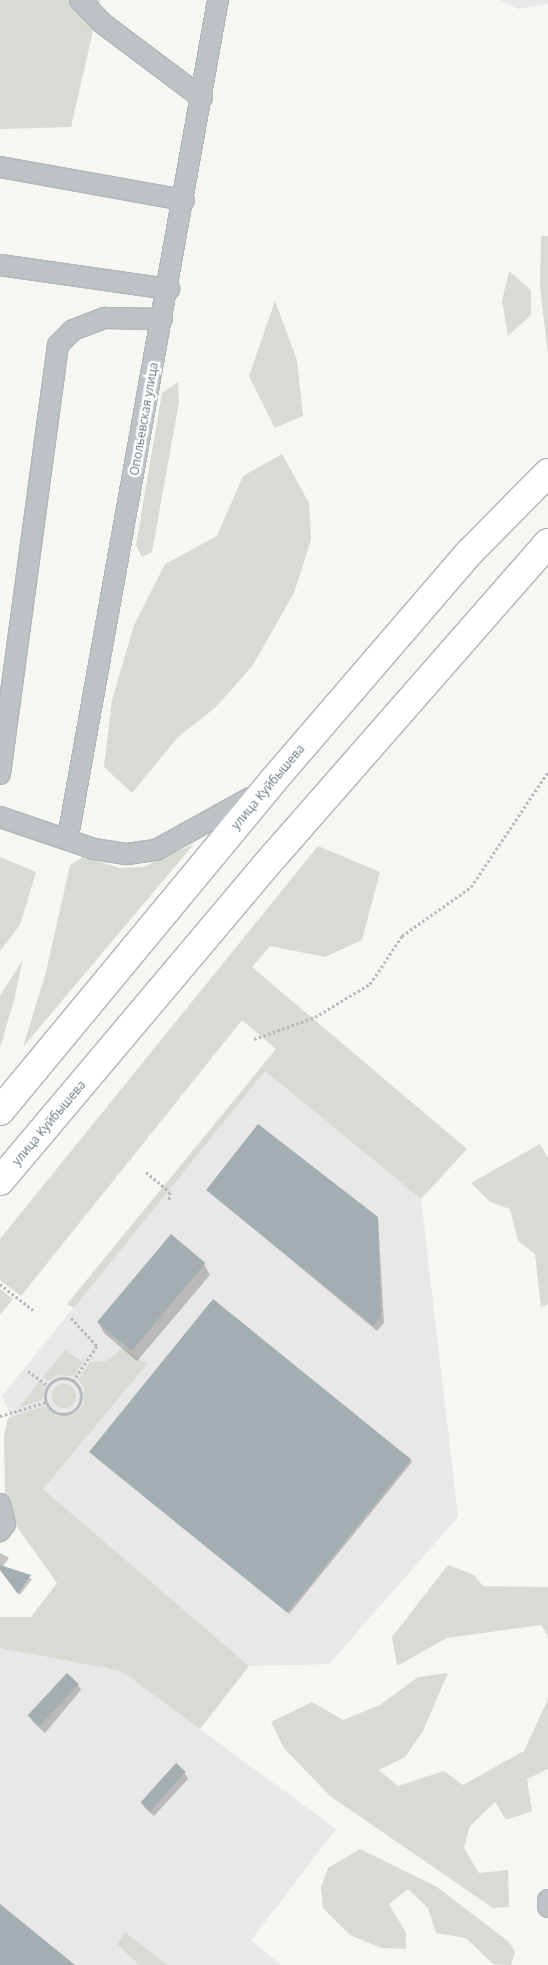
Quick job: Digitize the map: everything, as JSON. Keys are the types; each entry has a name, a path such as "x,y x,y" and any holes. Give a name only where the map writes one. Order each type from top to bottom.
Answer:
{"highway":[{"name":"улица Куйбышева","path":"0,1111 272,782 470,552 548,473"},
{"name":"улица Куйбышева","path":"0,1181 287,840 548,543"}],"street":[{"path":"80,0 102,24 202,98"},
{"name":"Опольевская улица","path":"68,837 162,318 169,289 218,0"},
{"path":"0,166 184,200"},
{"path":"0,265 169,289"},
{"path":"0,774 58,345 74,330 105,318 162,318"},
{"path":"0,817 68,837 94,849 127,854 156,850 231,812 272,782"},
{"path":"0,1504 5,1524 0,1531"},
{"path":"548,1900 548,1907"}],"path":[{"path":"254,1039 315,1017 370,984 402,936 471,887 506,832 548,772"},
{"path":"146,1172 170,1192 169,1201"},
{"path":"0,1284 32,1310"},
{"path":"71,1318 97,1346 73,1382"},
{"path":"28,1371 48,1386"},
{"path":"60,1379 73,1382 81,1394 77,1408 56,1413 46,1402 48,1386 60,1379"},
{"path":"0,1416 46,1402"}],"shaded area":[{"path":"0,0 100,0 71,127 0,129"},
{"path":"500,0 548,0 548,4 518,9"},
{"path":"541,236 548,236 548,354 540,287"},
{"path":"509,271 531,290 531,315 508,336 502,301"},
{"path":"275,301 297,360 303,416 275,428 249,376"},
{"path":"178,382 179,402 152,552 142,557 136,545 162,393"},
{"path":"282,454 309,503 311,540 294,593 253,665 216,707 178,737 132,793 104,767 112,700 134,625 165,564 217,536 243,476"},
{"path":"194,844 23,1047 46,972 70,865 83,857 120,868 143,867"},
{"path":"318,846 380,872 362,940 325,957 270,946 252,967 467,1149 421,1199 265,1071 74,1308 67,1304 276,1049 242,1020 21,1296 0,1280 0,1239"},
{"path":"0,857 36,872 20,925 0,951"},
{"path":"23,959 14,1000 0,1048 0,996"},
{"path":"265,1071 421,1199 458,1517 329,1664 249,1666 43,1489 2,1396"},
{"path":"540,1144 548,1158 548,1304 541,1307 535,1254 518,1241 510,1209 490,1202 471,1183"},
{"path":"0,1289 13,1299 0,1315"},
{"path":"123,1348 147,1364 43,1489 249,1666 200,1729 121,1671 0,1648 0,1617 31,1617 57,1583 17,1527 5,1496 4,1436 8,1418 44,1406 56,1416 73,1415 84,1405 84,1388 78,1380 90,1362 106,1361"},
{"path":"65,1350 83,1362 73,1376 58,1375 48,1381 43,1377"},
{"path":"39,1382 45,1385 42,1400 20,1407"},
{"path":"64,1384 73,1387 76,1396 73,1405 64,1408 55,1405 52,1396 55,1387"},
{"path":"448,1565 474,1575 483,1586 548,1587 548,1636 541,1625 447,1638 397,1666 392,1637"},
{"path":"0,1648 121,1671 336,1829 251,1940 281,1965 0,1965"},
{"path":"448,1673 423,1731 405,1757 379,1770 398,1786 444,1771 463,1785 524,1751 548,1699 548,1769 527,1779 532,1811 506,1820 495,1802 470,1826 464,1848 479,1873 508,1870 509,1907 493,1908 330,1796 284,1748 271,1722 312,1702 343,1720 380,1705 418,1677"},
{"path":"360,1849 437,1887 509,1942 515,1952 511,1965 493,1964 466,1938 436,1933 428,1908 408,1889 389,1904 406,1933 406,1949 381,1948 350,1935 323,1908 321,1887 328,1868"},
{"path":"125,1932 167,1965 139,1965 117,1944"}],"building":[{"path":"258,1124 378,1217 381,1317 374,1326 206,1190"},
{"path":"171,1234 205,1263 132,1351 97,1322"},
{"path":"213,1299 411,1459 287,1613 89,1452"},
{"path":"0,1565 31,1575 18,1594 0,1570"},
{"path":"67,1673 79,1684 39,1726 27,1715"},
{"path":"176,1763 186,1772 150,1811 141,1802"},
{"path":"0,1904 75,1965 0,1965"}]}
